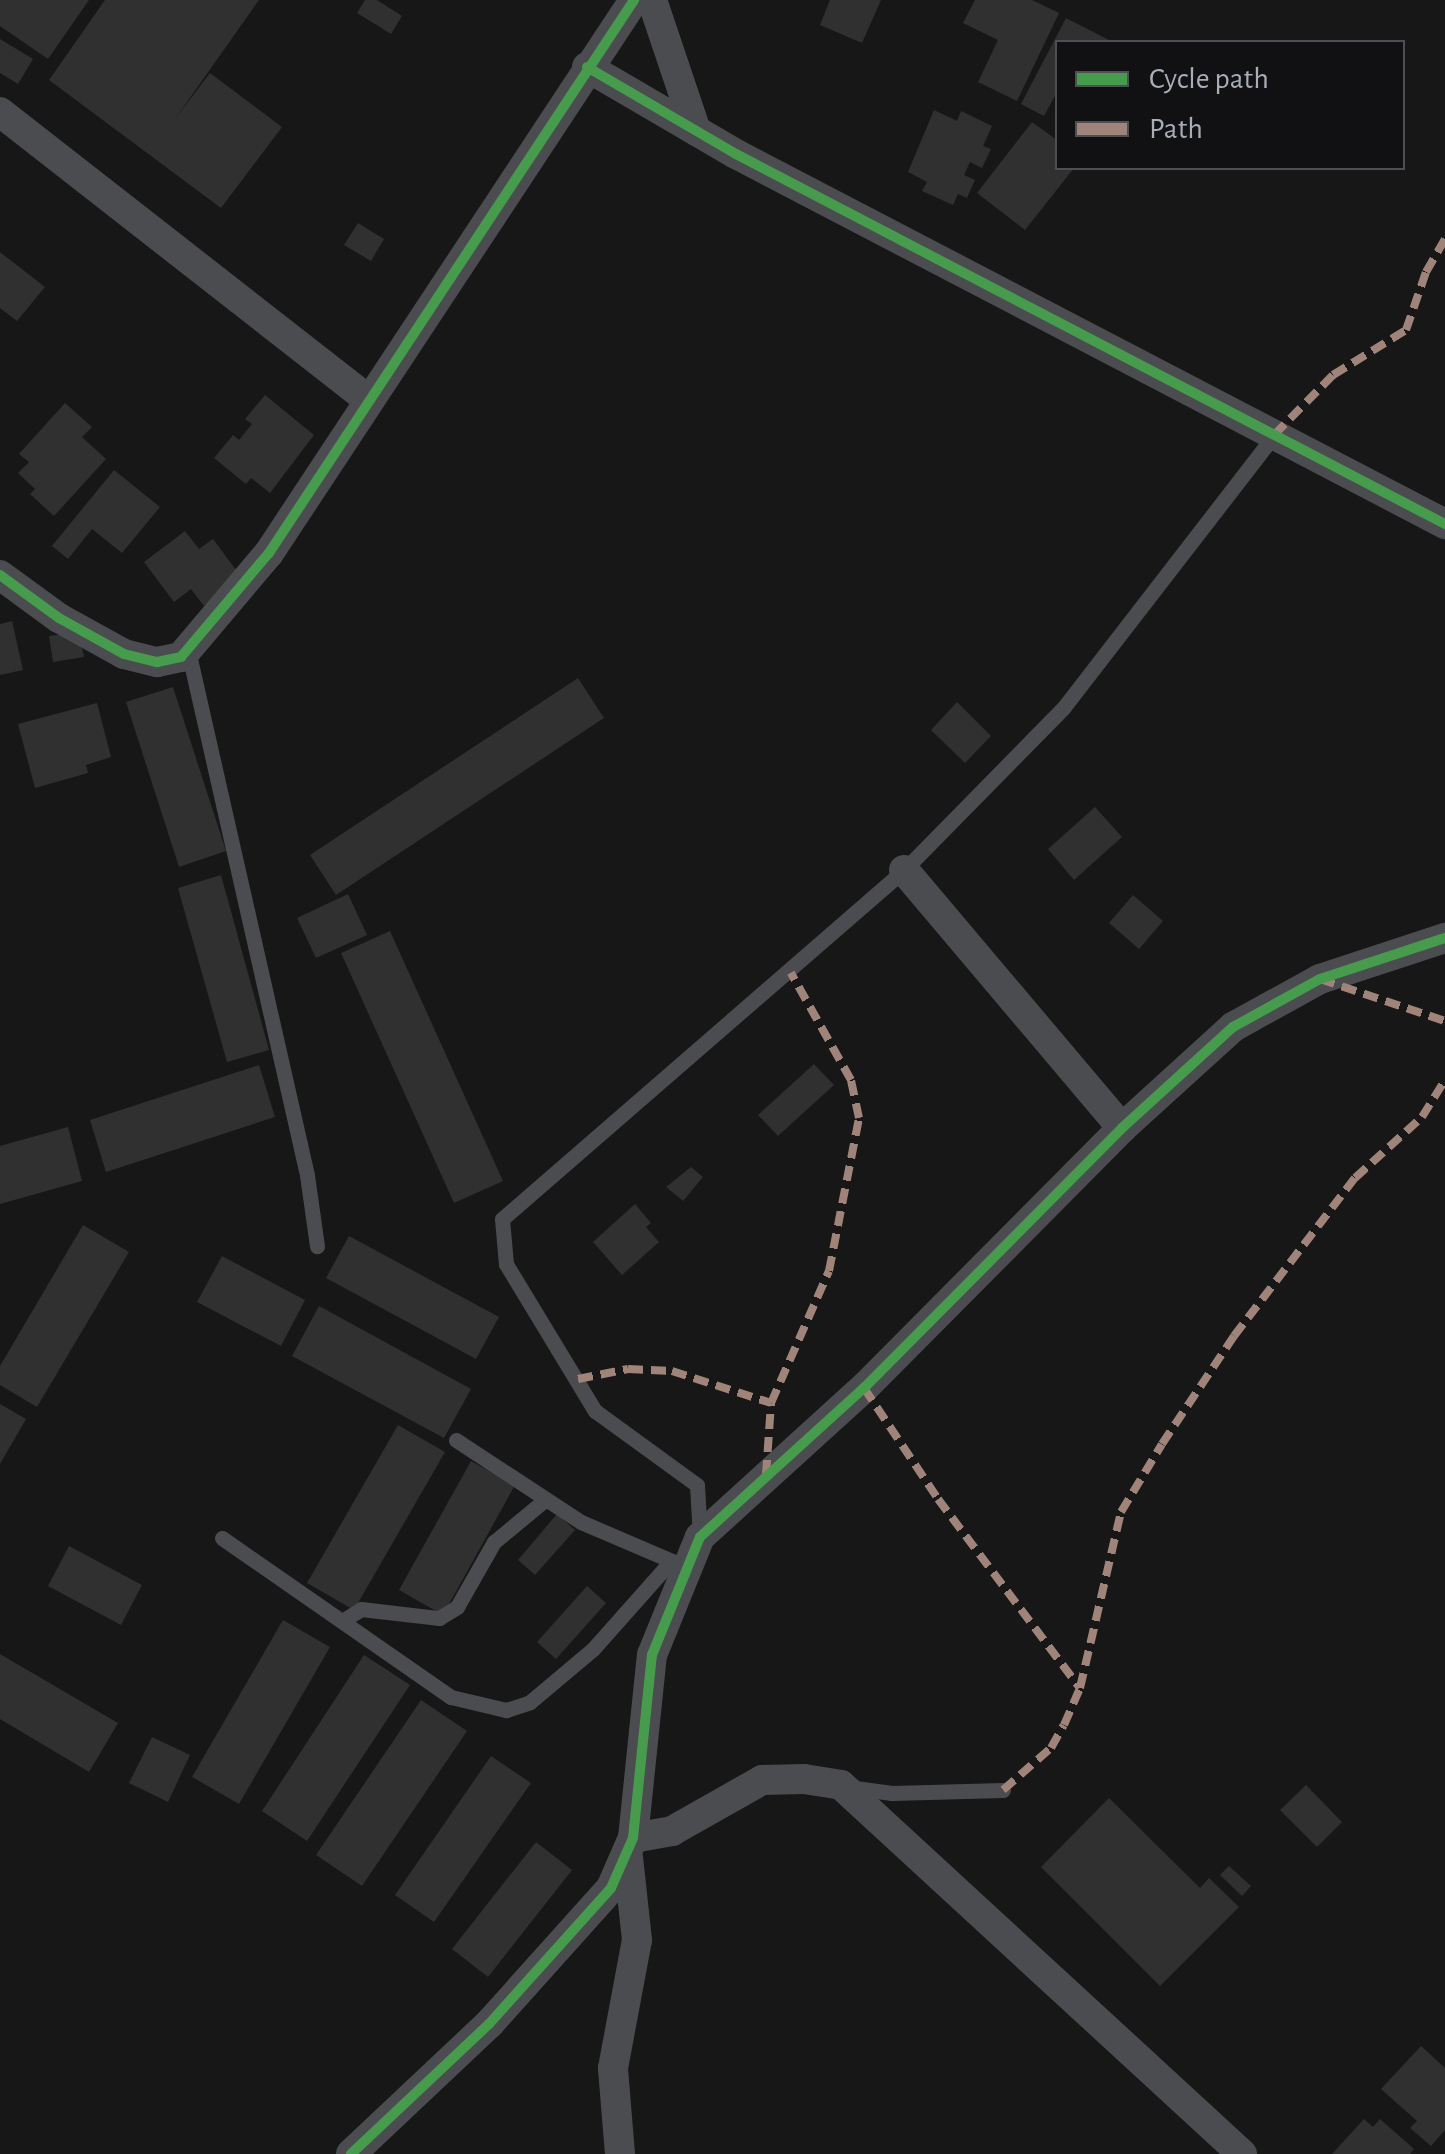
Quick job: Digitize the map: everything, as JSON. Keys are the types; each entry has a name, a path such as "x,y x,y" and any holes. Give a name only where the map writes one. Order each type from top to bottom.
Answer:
{"street":[{"path":"0,574 59,618 124,654 156,662 181,658 269,552 634,0"},
{"path":"652,0 696,131"},
{"path":"587,67 696,131 1445,524"},
{"path":"0,112 369,400"},
{"path":"904,870 1122,1128"},
{"path":"620,2154 613,2068 637,1940 630,1848 652,1656 679,1564 700,1537 864,1388 1122,1128 1233,1027 1320,979 1445,938"},
{"path":"351,2154 488,2024 611,1888 630,1848 672,1831 762,1780 804,1779 841,1786 1242,2154"}],"lane":[{"path":"700,1537 697,1485 596,1412 506,1264 502,1219 904,870 1064,708 1274,435"},
{"path":"188,650 307,1175 317,1246"},
{"path":"222,1538 451,1697 506,1710 530,1702 594,1649 679,1564 581,1522 456,1440"},
{"path":"342,1621 361,1609 439,1618 457,1607 494,1542 546,1499"},
{"path":"841,1786 892,1793 1004,1790"}],"building":[{"path":"0,0 89,0 48,59 0,26"},
{"path":"105,0 259,0 175,119 210,73 282,127 221,208 49,80"},
{"path":"365,0 377,0 402,16 391,34 357,13"},
{"path":"830,0 881,0 862,43 820,25"},
{"path":"975,0 1032,0 1059,13 1017,101 978,82 998,40 963,23"},
{"path":"1066,18 1109,40 1055,40 1055,96 1044,116 1021,104"},
{"path":"0,39 33,59 18,84 0,73"},
{"path":"934,110 957,121 961,111 992,126 983,146 991,149 982,168 970,162 964,175 975,180 967,198 958,194 953,205 922,191 927,182 908,172"},
{"path":"1032,122 1055,139 1055,170 1072,170 1025,230 977,193"},
{"path":"358,223 384,239 371,261 344,245"},
{"path":"0,252 45,287 17,321 0,308"},
{"path":"265,395 314,435 270,493 251,478 246,484 214,458 233,435 239,440 252,424 245,419"},
{"path":"65,403 92,427 82,437 106,459 54,516 30,494 35,489 18,473 29,462 19,454"},
{"path":"114,470 160,507 122,553 92,529 68,559 52,546"},
{"path":"185,531 199,549 213,539 242,578 204,606 191,589 174,602 144,562"},
{"path":"12,621 23,670 0,675 0,624"},
{"path":"79,632 84,657 53,662 49,636"},
{"path":"578,678 604,718 336,895 310,855"},
{"path":"173,687 226,851 179,867 126,702"},
{"path":"957,702 991,736 965,763 931,730"},
{"path":"97,703 111,757 86,765 88,773 35,788 18,724"},
{"path":"1095,807 1122,837 1074,880 1048,849"},
{"path":"221,875 269,1050 227,1062 178,888"},
{"path":"348,894 367,935 316,958 297,918"},
{"path":"1133,895 1163,921 1139,949 1109,923"},
{"path":"390,931 503,1181 454,1203 341,953"},
{"path":"814,1064 834,1085 778,1136 758,1115"},
{"path":"259,1065 275,1117 106,1172 90,1120"},
{"path":"68,1127 82,1181 0,1204 0,1146"},
{"path":"691,1167 703,1177 683,1201 666,1187"},
{"path":"635,1204 651,1223 646,1227 659,1242 622,1275 593,1242"},
{"path":"83,1225 129,1252 37,1407 0,1385 0,1366"},
{"path":"349,1236 499,1317 476,1359 326,1278"},
{"path":"222,1256 305,1300 281,1346 197,1302"},
{"path":"319,1306 471,1389 444,1438 292,1356"},
{"path":"0,1404 26,1419 0,1464"},
{"path":"398,1425 445,1452 354,1610 307,1583"},
{"path":"471,1461 515,1485 443,1615 399,1590"},
{"path":"557,1514 575,1530 535,1575 518,1560"},
{"path":"69,1546 142,1585 121,1625 48,1586"},
{"path":"587,1586 606,1603 556,1659 537,1642"},
{"path":"283,1620 330,1647 239,1804 192,1777"},
{"path":"0,1654 118,1723 89,1772 0,1719"},
{"path":"364,1655 410,1685 307,1841 262,1811"},
{"path":"421,1700 467,1731 362,1886 316,1855"},
{"path":"152,1737 190,1755 168,1802 129,1783"},
{"path":"491,1756 531,1783 434,1922 395,1895"},
{"path":"1306,1785 1342,1822 1317,1847 1280,1810"},
{"path":"1109,1798 1200,1888 1209,1878 1239,1907 1160,1986 1041,1867"},
{"path":"536,1842 572,1870 488,1977 452,1949"},
{"path":"1229,1866 1251,1886 1242,1896 1220,1875"},
{"path":"1421,2046 1445,2068 1445,2130 1431,2146 1410,2128 1417,2121 1381,2089"},
{"path":"1364,2119 1373,2127 1380,2119 1414,2149 1410,2154 1332,2154"}],"marked path":[{"path":"1274,435 1333,375 1406,330 1426,272 1445,239"},
{"path":"766,1475 771,1403 829,1271 859,1118 851,1080 791,973"},
{"path":"1320,979 1445,1021"},
{"path":"1003,1790 1051,1748 1064,1725 1080,1688 1121,1512 1162,1444 1234,1336 1355,1178 1422,1117 1445,1080"},
{"path":"578,1379 628,1369 672,1371 771,1403"},
{"path":"864,1388 938,1499 1080,1688"}],"cycle path":[{"path":"0,575 59,618 124,654 157,662 181,657 269,553 634,0"},
{"path":"587,67 736,154 1445,524"},
{"path":"351,2154 489,2024 611,1888 633,1838 652,1655 700,1537 864,1388 1122,1128 1233,1027 1320,979 1445,938"}]}
